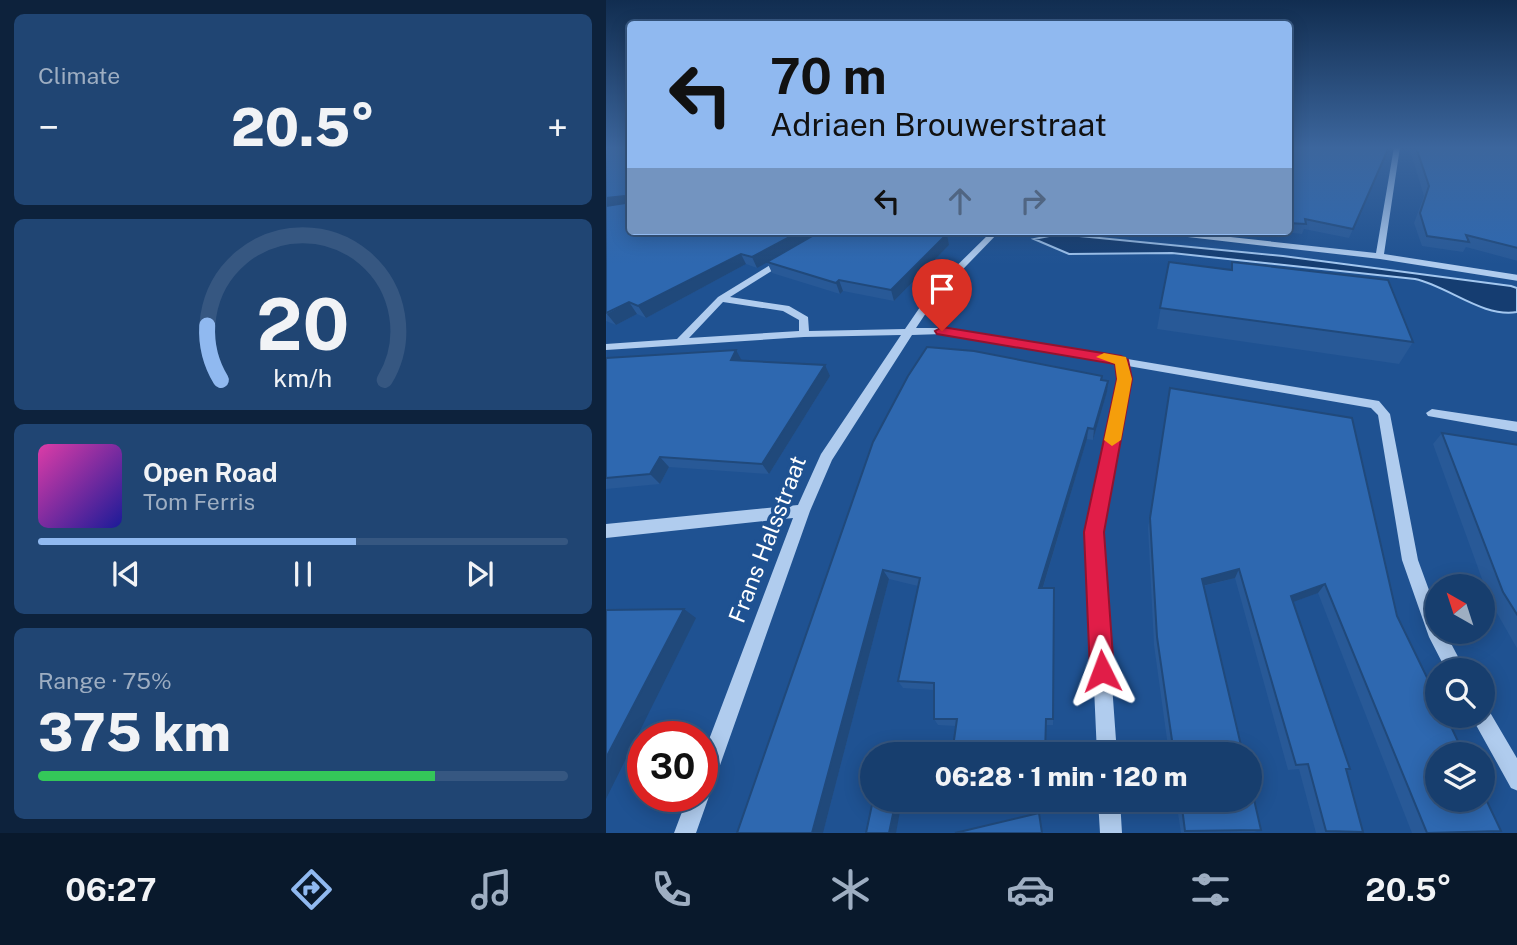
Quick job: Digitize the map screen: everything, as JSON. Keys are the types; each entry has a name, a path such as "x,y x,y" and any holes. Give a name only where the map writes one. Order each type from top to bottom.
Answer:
{"street":[{"path":"1380,256 1391,186"},
{"name":"Frans Halsstraat","path":"718,743 803,511 826,458 934,292 992,235"},
{"path":"1205,235 1380,256 1518,278"},
{"path":"680,342 721,299 798,252"},
{"path":"721,299 786,308 804,319 804,334"},
{"path":"606,347 804,334 942,331 1375,404 1384,414 1410,561 1438,636 1450,658"},
{"path":"1106,742 1094,532 1125,379 1121,360"},
{"path":"1432,413 1518,427"},
{"path":"606,531 803,511"},
{"path":"1488,728 1518,781"},
{"path":"685,833 693,812"},
{"path":"1110,812 1111,833"}],"water":[{"path":"1069,235 1283,256 1511,286 1517,288 1517,312 1504,313 1478,306 1415,279 1172,253 1069,254 1034,239"}],"building":[{"path":"606,186 627,186 627,235 793,235 752,257 741,254 638,306 629,302 606,313 606,206 626,203 624,196 606,198"},
{"path":"1292,186 1372,186 1353,229 1305,219 1306,224 1292,223"},
{"path":"1429,186 1518,186 1518,248 1466,235 1469,242 1427,236 1420,213"},
{"path":"814,235 946,235 891,290 839,280 836,283 767,262"},
{"path":"1169,262 1232,270 1232,262 1388,280 1413,342 1160,308"},
{"path":"927,347 974,351 1102,376 1101,380 1108,381 1094,429 1088,428 1039,588 1054,588 1053,719 1046,719 1045,742 954,742 957,719 934,719 934,683 898,681 920,578 883,570 812,833 737,833 873,442 908,376"},
{"path":"736,350 731,360 825,365 762,464 660,457 650,474 606,478 606,358"},
{"path":"1170,388 1352,418 1397,616 1425,673 1425,728 1452,728 1458,742 1425,742 1425,812 1492,812 1501,831 1427,833 1325,584 1291,596 1350,769 1346,769 1363,832 1326,831 1308,764 1296,765 1239,569 1202,579 1240,742 1172,742 1157,637 1150,518"},
{"path":"1442,433 1518,445 1518,616 1503,592"},
{"path":"684,609 606,758 606,610"},
{"path":"870,812 893,812 889,833 866,833"},
{"path":"1183,812 1257,812 1261,830 1185,831"},
{"path":"1039,813 1042,833 955,833"}],"slow traffic":[{"path":"1104,357 1121,360 1125,379 1112,440"}],"route":[{"path":"942,331 1121,360 1125,379 1094,532 1102,671"}]}
